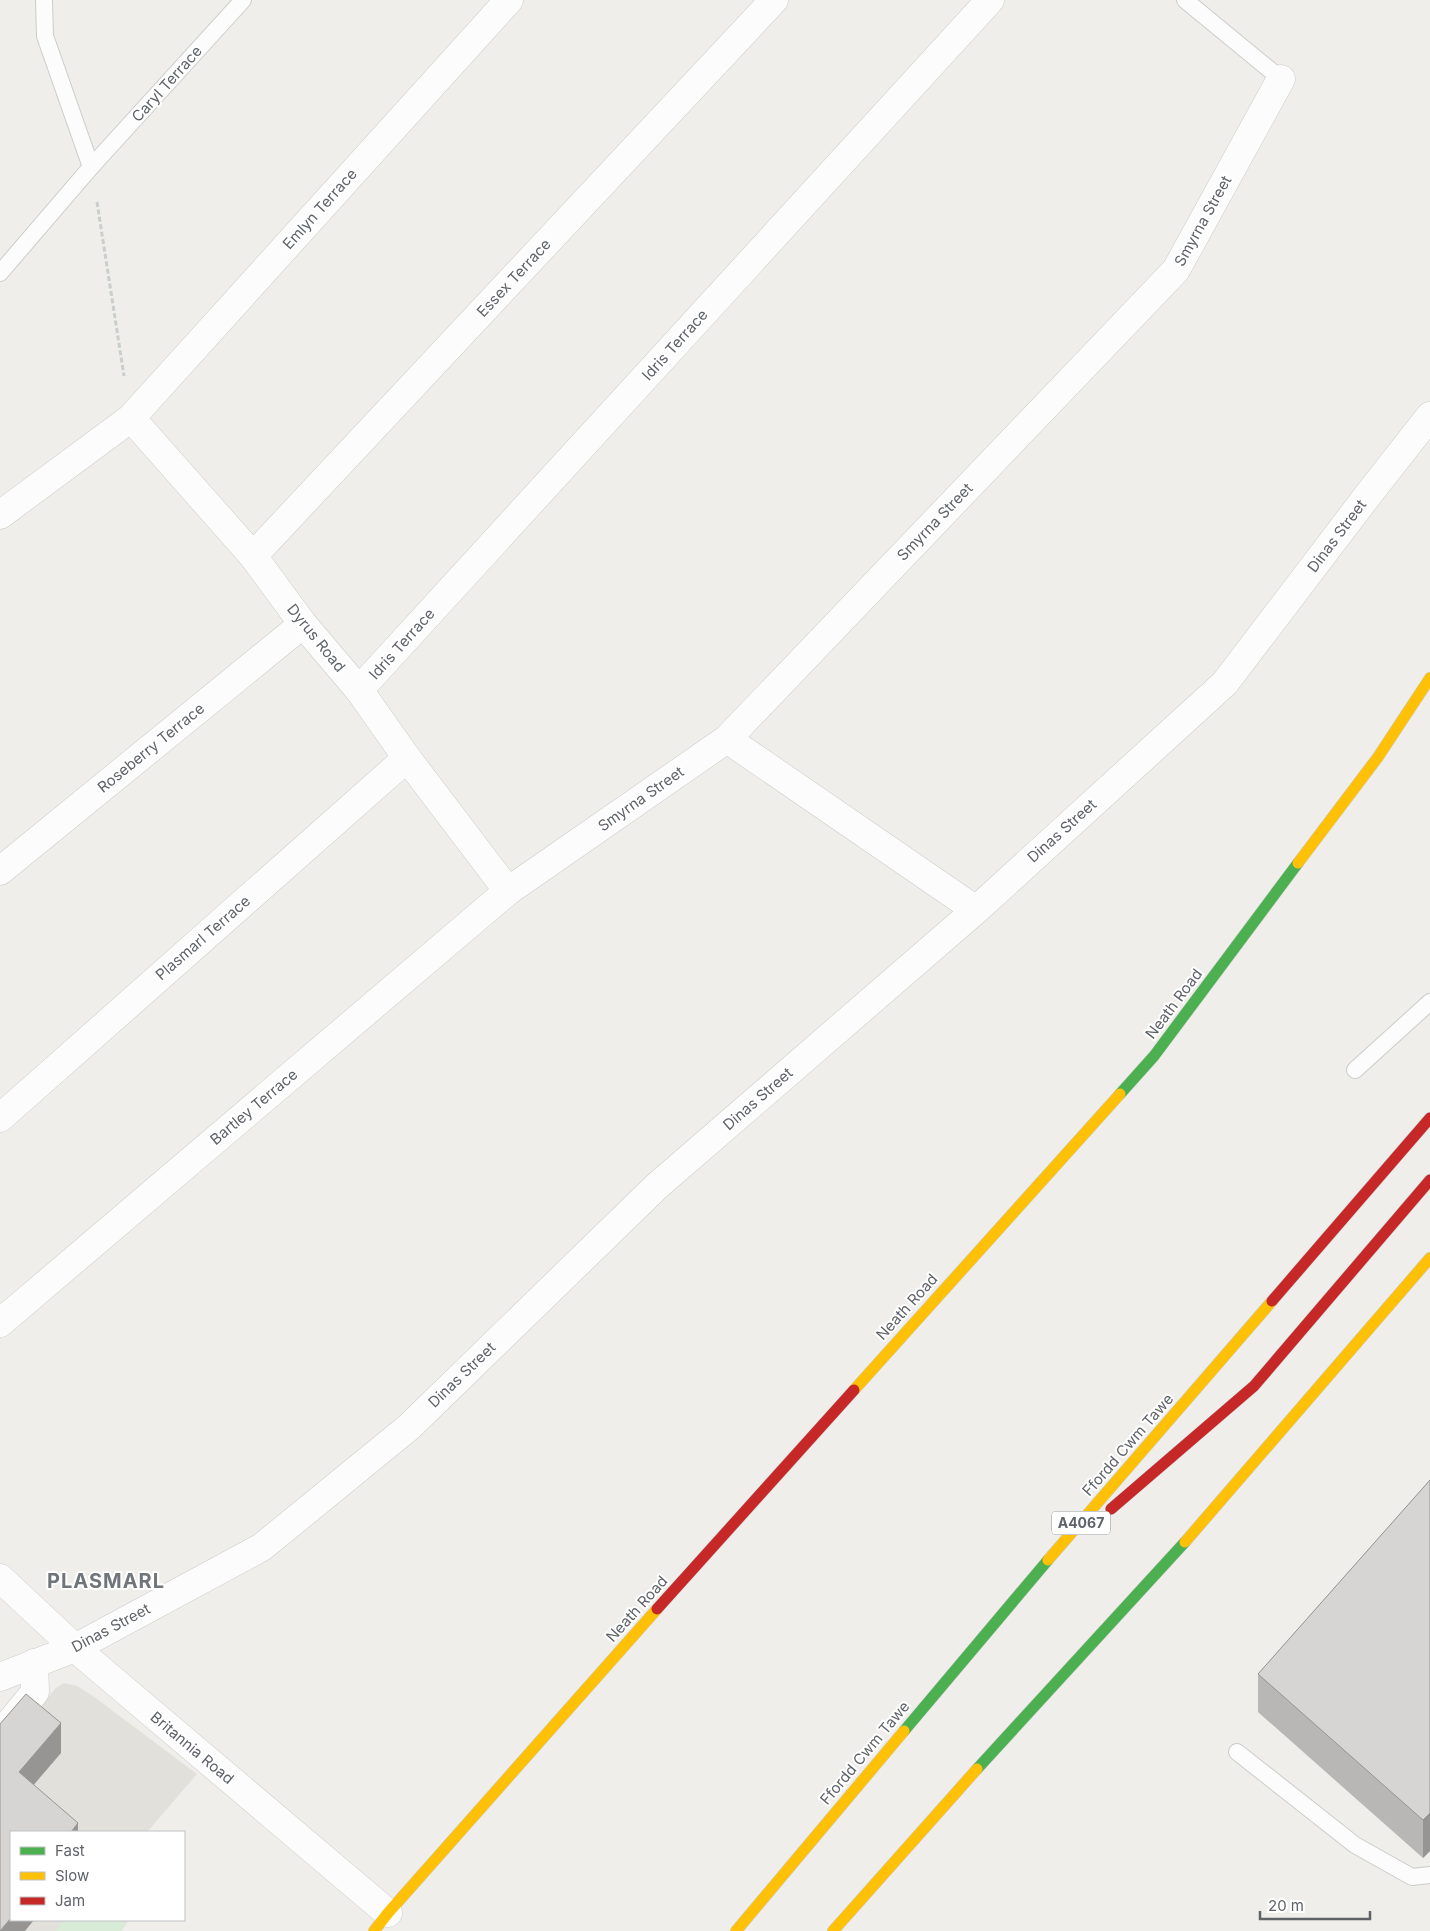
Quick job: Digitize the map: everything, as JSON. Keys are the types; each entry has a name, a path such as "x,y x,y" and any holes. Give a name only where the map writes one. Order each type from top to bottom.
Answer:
{"main road":[{"name":"Neath Road","path":"381,1922 681,1582 1154,1056 1378,757 1430,678"},
{"name":"Ffordd Cwm Tawe","path":"736,1931 1039,1571 1430,1118"},
{"path":"1039,1571 1254,1386 1430,1180"},
{"path":"833,1931 936,1813 1167,1563 1430,1258"}],"street":[{"name":"Emlyn Terrace","path":"0,515 131,418 508,0"},
{"name":"Essex Terrace","path":"253,556 774,0"},
{"name":"Idris Terrace","path":"360,690 990,0"},
{"name":"Smyrna Street","path":"508,891 727,739 1176,270 1281,79"},
{"name":"Dinas Street","path":"0,1677 75,1648 262,1547 409,1427 657,1186 976,910 1225,683 1362,502 1430,416"},
{"name":"Dyrus Road","path":"131,418 253,556 303,624 360,690 407,758 508,891"},
{"name":"Roseberry Terrace","path":"0,871 303,624"},
{"path":"727,739 976,910"},
{"name":"Plasmarl Terrace","path":"0,1118 407,758"},
{"name":"Bartley Terrace","path":"0,1323 508,891"},
{"name":"Britannia Road","path":"0,1578 75,1648 381,1922"},
{"path":"0,1734 35,1692 34,1663"}],"lane":[{"path":"44,0 45,36 91,167"},
{"name":"Caryl Terrace","path":"0,273 91,167 243,0"},
{"path":"1185,0 1281,79"},
{"path":"1354,1070 1430,1002"},
{"path":"1237,1752 1354,1845 1412,1877 1430,1875"}],"path":[{"path":"91,167 131,418"}],"shaded area":[{"path":"64,1683 77,1686 197,1774 148,1831 10,1831 10,1921 128,1921 121,1931 0,1931 0,1754 56,1688"}],"green space":[{"path":"63,1921 122,1921 126,1924 121,1931 56,1931"}],"building":[{"path":"1430,1480 1430,1813 1423,1820 1258,1674"},
{"path":"26,1694 61,1723 19,1772 78,1823 72,1831 10,1831 10,1919 0,1931 0,1724"}],"traffic: fast":[{"path":"1120,1094 1154,1056 1298,863"},
{"path":"977,1769 1185,1542"},
{"path":"904,1731 1048,1560"}],"traffic: slow":[{"path":"1298,863 1378,757 1430,678"},
{"path":"854,1390 1120,1094"},
{"path":"1185,1542 1430,1258"},
{"path":"1048,1560 1272,1301"},
{"path":"374,1931 657,1609"},
{"path":"736,1931 904,1731"},
{"path":"833,1931 977,1769"}],"traffic: jam":[{"path":"1272,1301 1430,1118"},
{"path":"1111,1509 1254,1386 1430,1180"},
{"path":"657,1609 854,1390"}],"district":[{"name":"PLASMARL","path":"106,1581"}]}
